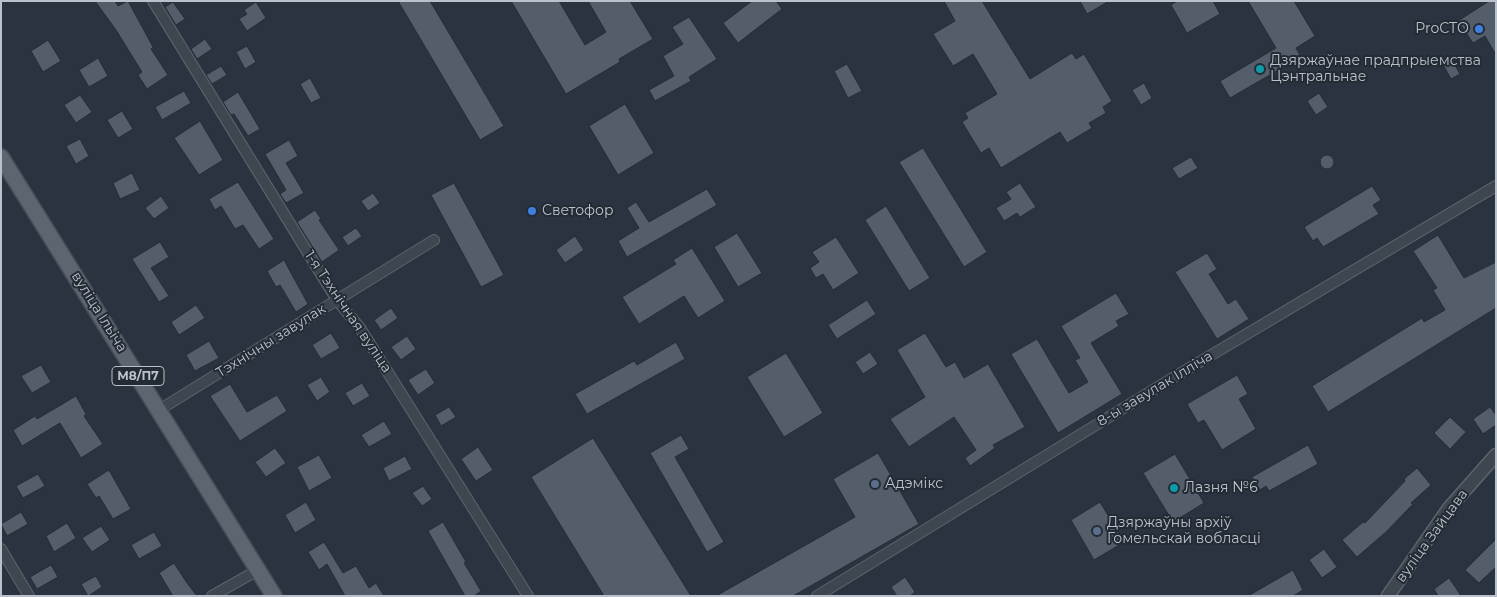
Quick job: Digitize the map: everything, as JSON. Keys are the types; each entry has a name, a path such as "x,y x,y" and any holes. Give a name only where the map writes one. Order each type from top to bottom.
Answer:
{"main road":[{"name":"вуліца Ільіча","path":"1,157 274,596"}],"street":[{"name":"1-я Тэхнічная вуліца","path":"154,1 337,300 360,328 528,596"},
{"name":"8-ы завулак Ілліча","path":"817,596 1171,379 1496,186"},
{"name":"Тэхнічны завулак","path":"159,410 434,240"},
{"name":"вуліца Зайцава","path":"1388,596 1449,508 1496,455"},
{"path":"1,549 29,596"},
{"path":"212,596 258,570"}],"building":[{"path":"95,1 115,1 118,6 128,1 153,47 151,49 168,75 147,89 138,75 142,72 116,30"},
{"path":"398,1 430,1 504,126 480,140"},
{"path":"511,1 559,1 585,45 606,32 588,1 630,1 653,39 619,59 620,62 566,94"},
{"path":"752,1 776,1 782,9 738,43 723,23"},
{"path":"944,1 982,1 1030,79 1072,53 1076,59 1084,54 1112,101 1103,107 1106,113 1089,123 1092,128 1067,143 1060,132 1001,168 989,148 981,153 962,122 968,118 965,113 997,94 973,54 953,66 933,34 955,21"},
{"path":"1080,1 1109,1 1087,14"},
{"path":"1177,1 1213,1 1220,14 1187,33 1171,5"},
{"path":"1248,1 1294,1 1315,36 1296,48 1301,57 1230,98 1220,81 1276,48"},
{"name":"ProСТО","path":"1489,1 1496,1 1496,55 1485,36 1473,43 1458,21"},
{"path":"173,2 185,19 176,25 165,7"},
{"path":"256,2 266,18 247,31 239,19 247,14 244,10"},
{"path":"689,17 717,59 689,77 691,81 655,101 649,90 674,76 663,56 683,44 672,27"},
{"path":"205,39 212,49 197,59 191,49"},
{"path":"48,40 61,61 43,72 31,51"},
{"path":"247,46 256,62 245,69 236,52"},
{"path":"1450,56 1460,74 1451,79 1441,61"},
{"path":"98,58 108,76 89,87 79,70"},
{"path":"847,64 862,91 848,98 834,71"},
{"path":"221,66 227,75 212,84 206,75"},
{"path":"310,78 321,98 311,103 300,84"},
{"path":"1144,83 1152,98 1141,105 1132,90"},
{"path":"184,91 191,103 162,120 155,107"},
{"path":"238,92 260,129 248,136 234,114 231,115 223,102"},
{"path":"1319,93 1328,107 1316,115 1307,101"},
{"path":"80,95 92,112 76,123 64,105"},
{"path":"625,104 654,153 618,175 589,126"},
{"path":"122,111 133,129 118,138 107,120"},
{"path":"200,121 223,160 199,175 174,138"},
{"path":"80,139 89,156 76,164 66,146"},
{"path":"289,140 298,156 286,163 304,193 286,203 280,194 286,190 265,154"},
{"path":"923,148 987,252 964,267 899,162"},
{"path":"1324,155 1330,155 1334,162 1330,169 1324,169 1320,165 1320,159"},
{"path":"1191,157 1198,168 1179,179 1172,168"},
{"path":"132,173 140,190 120,199 113,183"},
{"path":"238,182 274,239 259,249 243,225 235,229 221,206 215,210 209,199"},
{"path":"454,183 504,275 481,287 431,195"},
{"path":"1020,183 1036,207 1020,217 1017,213 1004,221 996,208 1011,199 1006,192"},
{"path":"1372,186 1381,200 1373,205 1379,214 1323,247 1317,238 1313,241 1304,227"},
{"path":"707,189 717,205 627,257 618,241 639,228 627,208 636,202 649,222"},
{"path":"373,193 380,203 368,211 361,201"},
{"path":"161,196 169,208 154,219 145,208"},
{"path":"886,206 930,278 909,291 865,220"},
{"path":"315,210 321,219 319,220 339,250 322,262 297,222"},
{"path":"356,228 362,236 348,246 342,237"},
{"path":"737,233 762,273 738,287 714,247"},
{"path":"1438,235 1464,278 1496,262 1496,308 1328,412 1312,386 1422,318 1424,322 1445,310 1433,290 1437,288 1413,251"},
{"path":"575,236 584,250 565,263 556,250"},
{"path":"836,237 859,273 833,290 823,274 816,278 810,268 819,262 812,252"},
{"path":"160,242 169,257 151,268 169,296 159,302 132,259"},
{"path":"692,248 725,301 698,318 684,296 639,324 622,297 676,264 673,260"},
{"path":"1207,253 1217,269 1209,274 1228,304 1236,299 1249,319 1217,339 1175,272"},
{"path":"284,260 308,304 296,312 280,285 276,287 267,271"},
{"path":"1116,293 1129,314 1116,321 1119,326 1091,343 1122,394 1058,433 1011,354 1037,339 1069,393 1088,382 1075,360 1080,358 1061,326"},
{"path":"867,300 876,314 837,339 828,325"},
{"path":"196,305 205,318 179,335 171,322"},
{"path":"391,308 398,318 381,330 374,320"},
{"path":"331,333 340,348 321,359 312,345"},
{"path":"925,333 946,367 955,362 964,378 988,364 1025,427 993,445 995,448 970,466 965,458 976,450 954,417 909,447 890,419 925,397 897,350"},
{"path":"407,336 416,349 401,360 391,347"},
{"path":"209,341 219,358 195,371 186,355"},
{"path":"676,342 685,359 587,414 575,394 634,361 637,365"},
{"path":"870,352 878,364 863,374 855,362"},
{"path":"786,353 823,413 784,437 747,377"},
{"path":"41,365 51,382 32,393 21,376"},
{"path":"426,369 435,383 418,395 408,380"},
{"path":"1237,375 1248,394 1239,399 1256,429 1222,450 1204,420 1198,423 1187,404"},
{"path":"321,377 330,392 317,401 307,385"},
{"path":"362,383 370,396 353,406 345,393"},
{"path":"230,384 247,412 277,395 287,411 240,441 210,396"},
{"path":"76,396 86,414 84,416 103,444 81,458 60,423 22,446 13,430 35,416 37,419"},
{"path":"449,407 456,417 441,426 435,415"},
{"path":"1490,407 1496,415 1496,425 1483,434 1473,419"},
{"path":"1450,417 1466,432 1450,449 1434,433"},
{"path":"384,421 392,434 369,447 361,435"},
{"path":"681,435 689,449 675,457 724,542 707,552 650,453"},
{"path":"593,438 691,596 604,596 531,477"},
{"path":"1308,445 1318,464 1269,491 1266,486 1260,490 1252,477"},
{"path":"478,447 493,470 476,481 461,459"},
{"path":"275,448 286,463 266,477 255,462"},
{"path":"878,453 919,524 793,596 716,596 855,517 833,479"},
{"name":"Лазня №6","path":"1175,454 1204,503 1173,522 1143,473"},
{"path":"319,455 332,478 309,491 297,467"},
{"path":"405,456 412,469 389,481 383,468"},
{"path":"1417,468 1431,485 1411,503 1413,504 1386,532 1357,557 1342,540 1363,522 1365,523 1405,481 1404,479"},
{"path":"109,470 131,509 113,519 99,496 96,498 87,484"},
{"path":"38,474 45,486 23,498 16,486"},
{"path":"423,486 432,499 422,506 412,493"},
{"path":"306,502 316,520 295,533 285,515"},
{"name":"Дзяржаўны архіў Гомельскай вобласці","path":"1100,502 1124,542 1094,560 1071,520"},
{"path":"21,512 28,524 7,536 1,524"},
{"path":"443,522 481,591 474,596 465,596 428,531"},
{"path":"67,523 76,538 54,552 46,536"},
{"path":"101,526 110,540 92,552 82,538"},
{"path":"154,532 162,546 139,559 131,545"},
{"path":"1496,539 1496,567 1479,583 1465,570"},
{"path":"324,542 343,573 356,566 369,588 376,583 384,596 345,596 327,564 319,570 308,552"},
{"path":"1324,549 1337,567 1322,578 1309,560"},
{"path":"174,563 197,596 173,596 159,573"},
{"path":"51,565 58,577 37,589 30,577"},
{"path":"1293,570 1303,590 1293,596 1248,596"},
{"path":"96,576 102,587 88,596 81,584"},
{"path":"905,577 915,592 910,596 897,596 891,587"},
{"path":"1449,578 1461,596 1438,596 1434,589"}],"place":[{"name":"ProСТО","path":"1479,29"},
{"name":"Дзяржаўнае прадпрыемства Цэнтральнае","path":"1260,69"},
{"name":"Светофор","path":"532,211"},
{"name":"Адэмікс","path":"875,484"},
{"name":"Лазня №6","path":"1174,488"},
{"name":"Дзяржаўны архіў Гомельскай вобласці","path":"1097,531"}]}
